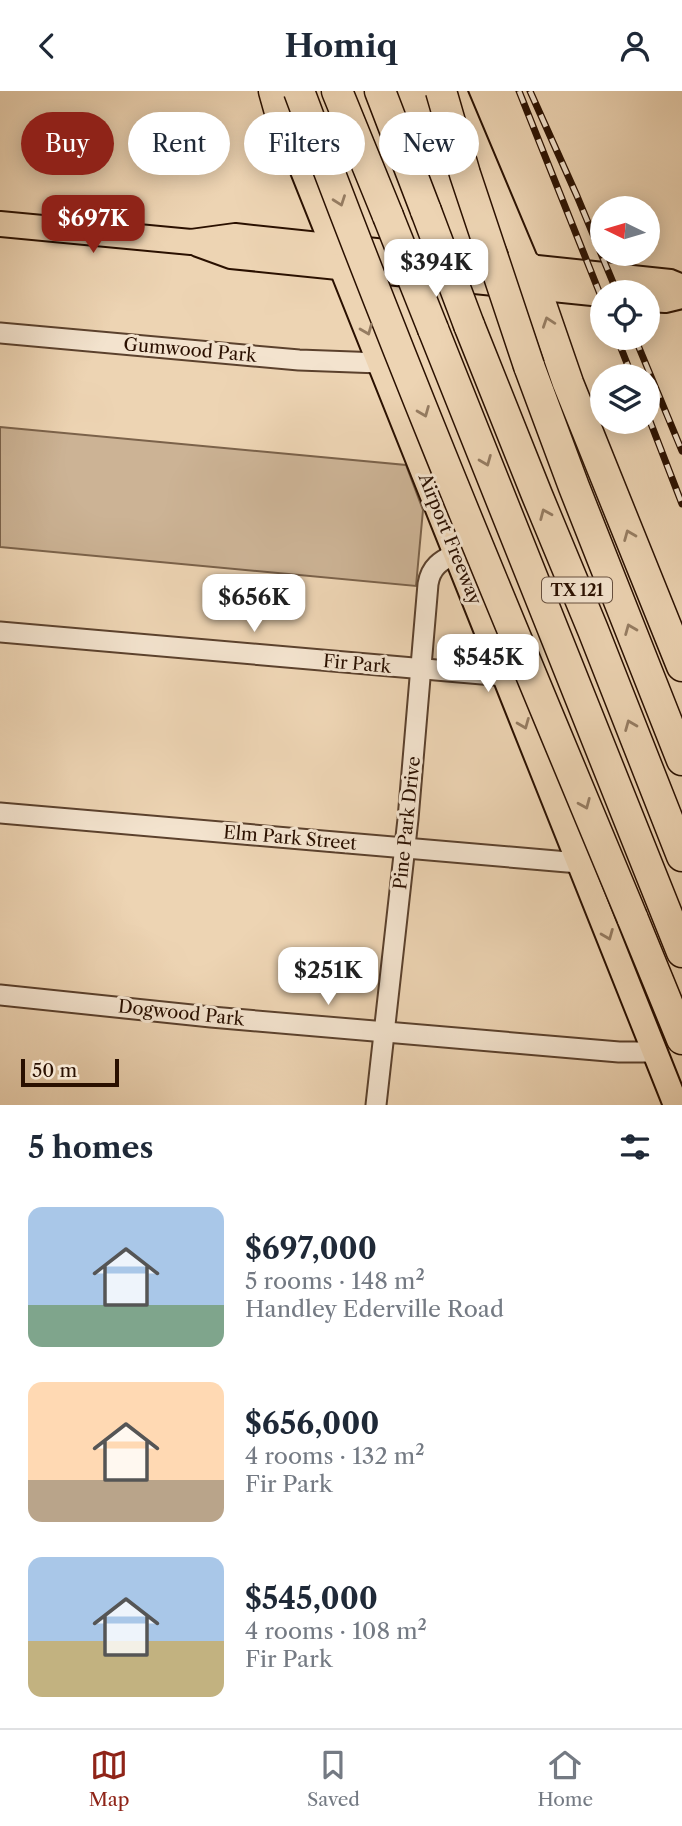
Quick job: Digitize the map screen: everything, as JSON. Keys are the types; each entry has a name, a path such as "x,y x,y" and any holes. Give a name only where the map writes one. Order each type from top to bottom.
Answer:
{"highway":[{"path":"299,91 351,232 434,438 682,1039"},
{"name":"TX 121","path":"337,91 682,952"},
{"name":"TX 121","path":"380,91 469,325 682,856"},
{"path":"441,91 529,366 573,487 682,760"},
{"path":"532,277 568,383 682,666"}],"main road":[{"path":"454,91 532,277"},
{"name":"Airport Freeway","path":"275,99 676,1105"},
{"path":"0,223 191,241 231,256 338,257 532,277 670,282 682,287"},
{"path":"532,277 590,291"},
{"path":"660,300 682,296"}],"street":[{"name":"Gumwood Park","path":"0,333 299,360 380,363"},
{"name":"Pine Park Drive","path":"376,1105 405,848 430,575 437,563 456,553"},
{"name":"Fir Park","path":"0,632 505,676"},
{"name":"Elm Park Street","path":"0,813 579,863"},
{"name":"Dogwood Park","path":"0,995 384,1032 618,1052 655,1052"}],"shaded area":[{"path":"0,427 406,465 423,510 416,586 0,547"}],"railway":[{"path":"519,91 594,280"},
{"path":"530,91 612,280"},
{"path":"622,350 627,364"},
{"path":"640,350 682,451"},
{"path":"655,434 682,504"}]}
